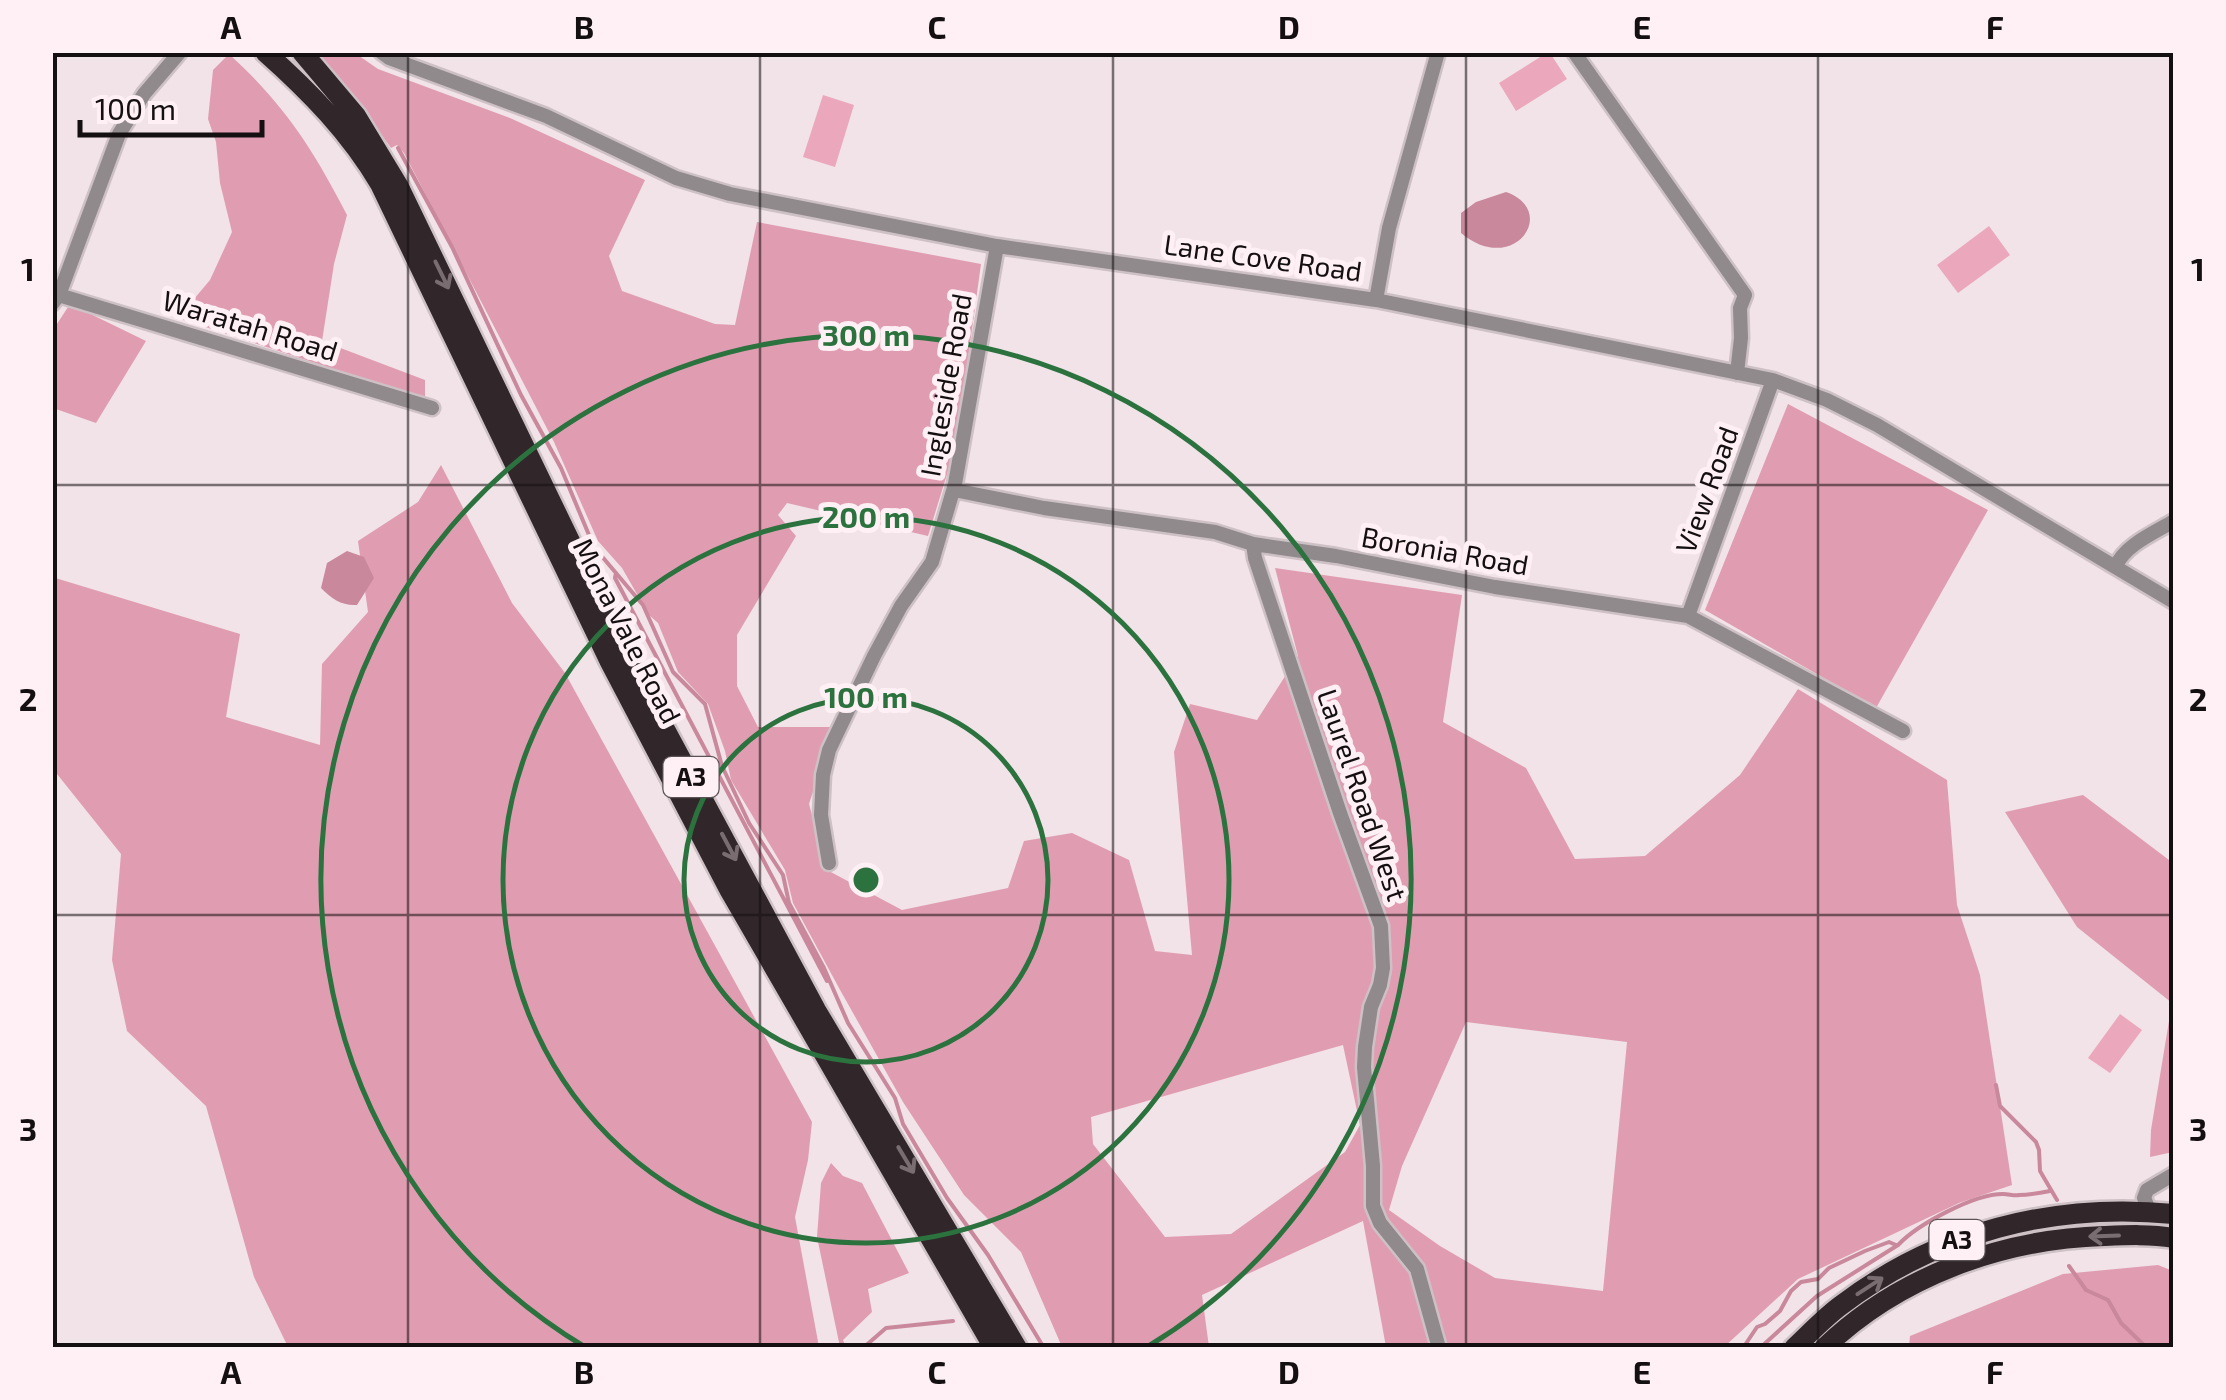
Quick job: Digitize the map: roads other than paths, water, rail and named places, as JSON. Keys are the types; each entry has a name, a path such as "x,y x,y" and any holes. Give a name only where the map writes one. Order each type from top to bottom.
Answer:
{"highway":[{"name":"Mona Vale Road","path":"266,52 336,122 380,184 609,660 730,891 994,1348"},
{"name":"Mona Vale Road","path":"302,52 356,116 390,172 634,672 816,1010 1017,1348"},
{"name":"A3","path":"1794,1348 1838,1307 1941,1246 2002,1225 2074,1213 2174,1214"},
{"name":"A3","path":"1824,1348 1915,1283 1970,1260 2029,1243 2074,1237 2156,1234 2174,1238"}],"street":[{"path":"55,297 119,134 144,94 180,52"},
{"name":"Lane Cove Road","path":"381,52 546,116 676,178 730,194 997,246 1376,300 1773,380 1878,425 2174,602"},
{"path":"1376,300 1389,228 1438,52"},
{"path":"1574,52 1745,295 1740,308 1742,338 1737,373"},
{"name":"Ingleside Road","path":"830,863 821,815 823,776 830,750 883,639 932,562 954,490 997,246"},
{"name":"Waratah Road","path":"55,297 432,408"},
{"name":"View Road","path":"1688,616 1773,380"},
{"name":"Boronia Road","path":"954,490 1044,508 1214,532 1252,544 1495,587 1688,616 1903,731"},
{"path":"2116,566 2126,551 2174,521"},
{"name":"Laurel Road West","path":"1252,544 1381,926 1380,985 1371,1007 1364,1067 1372,1152 1372,1206 1416,1269 1439,1348"},
{"path":"2150,1212 2144,1198 2148,1190 2174,1174"}],"waterway":[{"path":"398,148 452,247 521,395 561,468 594,547 643,605 673,672 705,704 722,766 749,823 783,875 789,903 848,1023 895,1098 903,1124 947,1198 988,1255 1044,1348"},
{"path":"616,573 615,578 827,981"},
{"path":"1996,1085 2000,1106 2036,1142 2040,1171 2057,1200"},
{"path":"1760,1348 1817,1296 1947,1212 1991,1195 2050,1191"},
{"path":"1743,1348 1757,1327 1780,1311 1801,1282 1818,1279 1829,1268 1865,1251 1889,1242 1896,1245"},
{"path":"2069,1266 2086,1290 2108,1300 2121,1323 2147,1348"},
{"path":"863,1348 886,1328 953,1321"}]}
